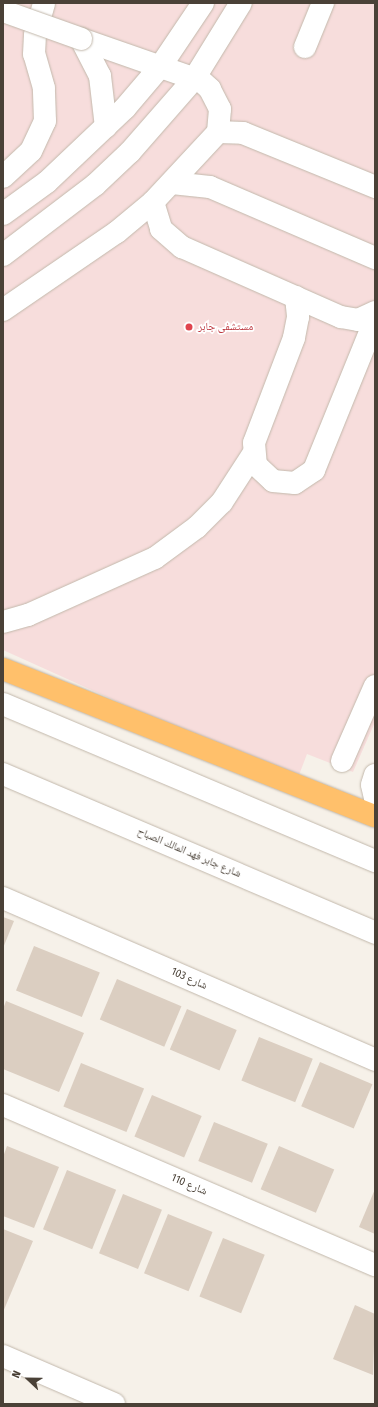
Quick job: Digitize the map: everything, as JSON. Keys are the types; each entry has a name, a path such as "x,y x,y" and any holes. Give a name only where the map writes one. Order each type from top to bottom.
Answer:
{"highway":[{"path":"3,668 228,759 375,816"}],"street":[{"path":"3,177 31,152 45,121 44,88 34,54 35,35 44,3"},
{"path":"3,214 47,182 106,128 160,67 203,3"},
{"path":"3,255 95,185 134,147 194,79 241,3"},
{"path":"306,47 323,3"},
{"path":"3,11 194,79 210,89 216,98 220,109 218,132 153,202 117,232 3,310"},
{"path":"81,39 100,76 106,128"},
{"path":"218,132 243,133 375,187"},
{"path":"172,183 210,187 375,258"},
{"path":"153,202 161,229 175,243 349,320 366,318 375,312"},
{"path":"3,622 28,616 155,558 197,528 222,502 253,454 254,443 296,328 296,297"},
{"path":"253,454 263,474 278,482 295,483 314,470 375,320"},
{"path":"342,761 375,686"},
{"path":"3,704 375,861"},
{"name":"شارع جابر فهد المالك الصباح","path":"3,774 375,933"},
{"path":"375,775 372,785 375,798"},
{"name":"شارع 103","path":"3,898 375,1060"},
{"name":"شارع 110","path":"3,1105 375,1266"},
{"path":"3,1356 114,1404"}],"shaded area":[{"name":"مستشفى جابر","path":"3,3 375,3 375,722 353,772 307,754 299,775 136,710 3,650"}],"building":[{"path":"3,917 14,921 3,948"},
{"path":"34,946 100,973 82,1017 16,991"},
{"path":"117,979 181,1006 164,1047 100,1020"},
{"path":"6,1001 84,1033 59,1092 3,1069 3,1009"},
{"path":"187,1009 237,1030 220,1071 170,1050"},
{"path":"259,1037 313,1059 295,1102 241,1081"},
{"path":"320,1062 372,1084 354,1128 301,1106"},
{"path":"81,1063 144,1088 126,1132 63,1107"},
{"path":"152,1095 202,1116 184,1158 134,1136"},
{"path":"214,1122 268,1144 252,1183 198,1161"},
{"path":"7,1146 59,1167 34,1228 3,1216 3,1157"},
{"path":"279,1146 334,1169 316,1213 261,1189"},
{"path":"67,1170 116,1190 92,1249 43,1229"},
{"path":"375,1189 375,1234 359,1227"},
{"path":"123,1194 162,1210 138,1269 99,1253"},
{"path":"168,1214 213,1232 189,1291 144,1273"},
{"path":"3,1229 33,1241 3,1312"},
{"path":"223,1238 265,1255 241,1313 199,1296"},
{"path":"355,1305 375,1314 373,1375 333,1359"}],"place":[{"name":"مستشفى جابر","path":"189,327"}]}
